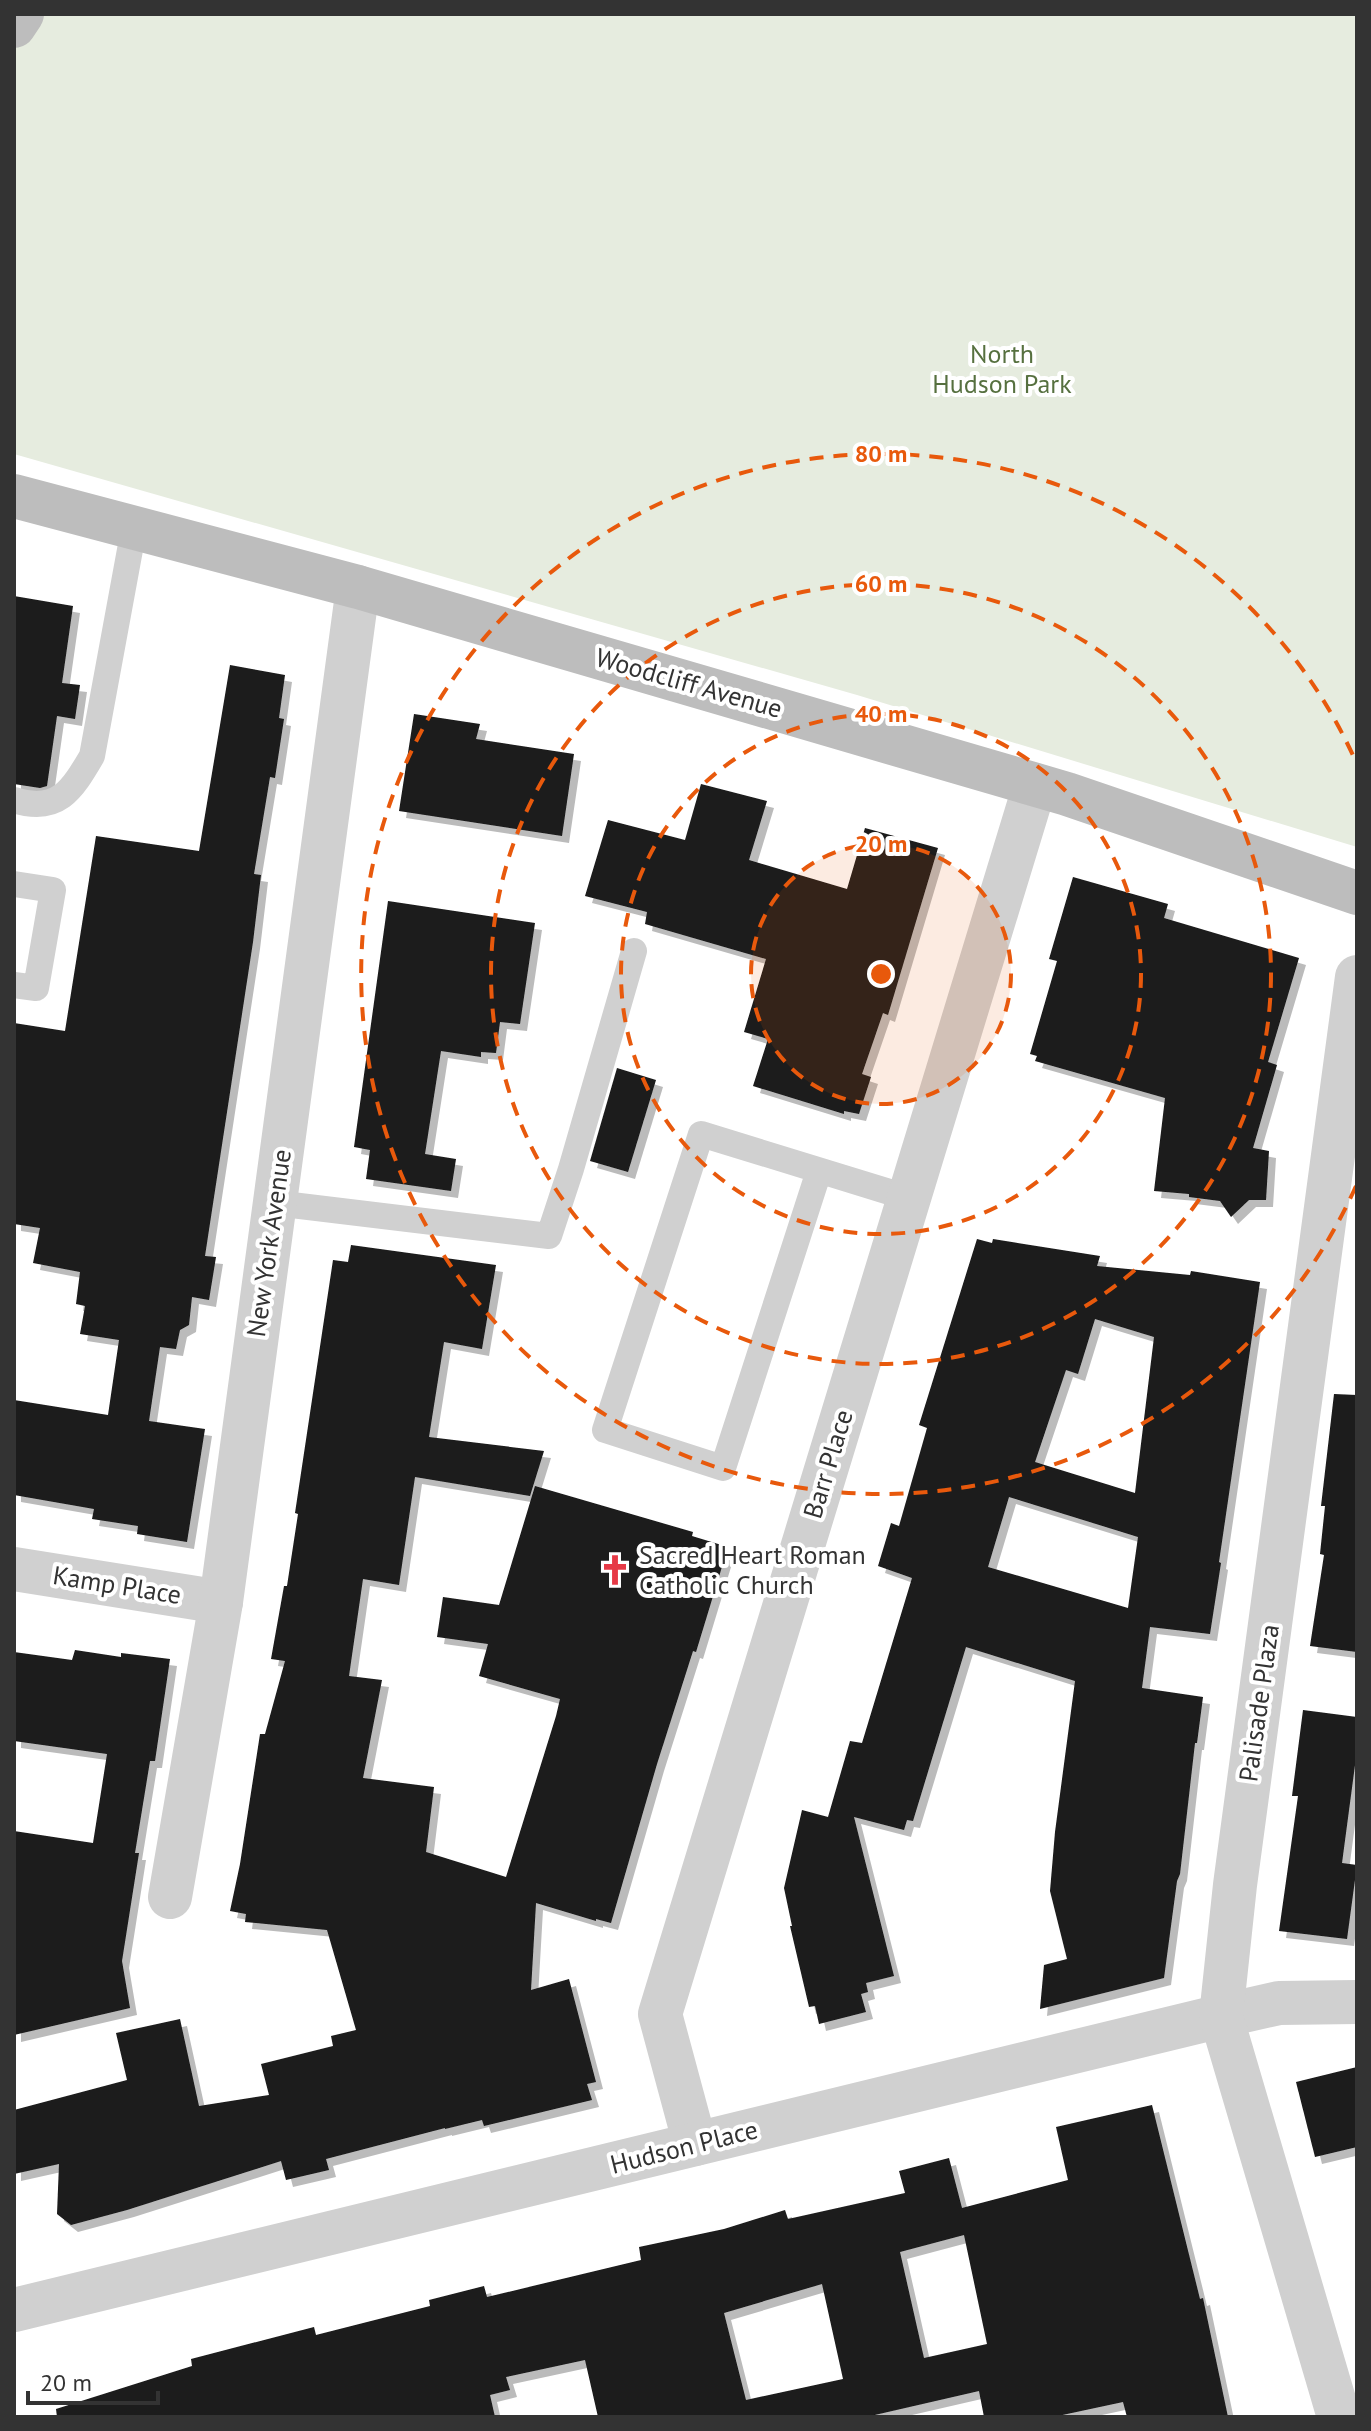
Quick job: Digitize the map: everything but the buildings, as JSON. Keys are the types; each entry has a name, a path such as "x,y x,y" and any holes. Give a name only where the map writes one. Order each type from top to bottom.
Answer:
{"main road":[{"path":"14,26 22,14"},
{"name":"Woodcliff Avenue","path":"14,496 358,587 1035,785 1357,893"}],"street":[{"name":"New York Avenue","path":"170,1897 221,1602 358,587"},
{"name":"Barr Place","path":"695,2144 660,2014 1035,785"},
{"name":"Palisade Plaza","path":"1339,2417 1221,2016 1235,1885 1357,977"},
{"name":"Kamp Place","path":"14,1569 221,1602"},
{"name":"Hudson Place","path":"14,2310 1221,2016 1279,2003 1357,2002"}],"lane":[{"path":"14,800 26,804 55,802 76,783 92,756 134,528"},
{"path":"14,884 53,890 36,988 14,985"},
{"path":"275,1203 549,1236 634,951"},
{"path":"819,1171 723,1468 605,1430 701,1134 909,1198"}],"green space":[{"name":"North Hudson Park","path":"14,14 1357,14 1357,847 857,695 14,454"}],"place":[{"name":"Sacred Heart Roman Catholic Church","path":"615,1570"}]}
